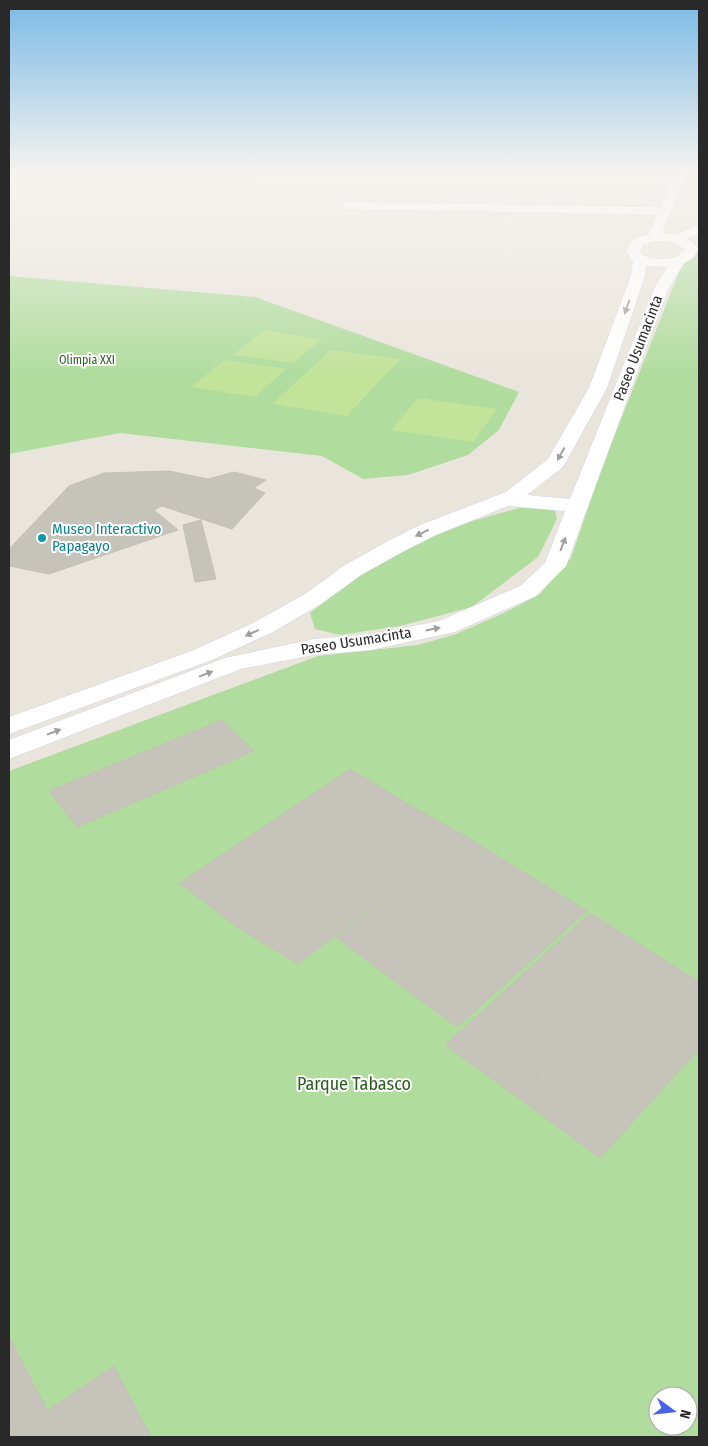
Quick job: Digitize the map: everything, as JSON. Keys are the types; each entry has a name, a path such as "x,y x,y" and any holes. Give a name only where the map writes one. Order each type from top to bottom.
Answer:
{"main road":[{"name":"Paseo Usumacinta","path":"9,726 203,655 285,616 313,599 353,570 428,530 513,496 556,464 598,388 638,276 640,260 633,251 636,245 641,241"},
{"name":"Paseo Usumacinta","path":"9,750 234,663 314,647 371,642 446,627 528,591 555,566 661,290 682,242"},
{"path":"640,260 656,262 682,242"},
{"path":"504,499 577,506"},
{"path":"285,616 297,635 314,647"}],"green space":[{"name":"Parque Tabasco","path":"699,250 699,1437 9,1437 9,771 318,656 418,645 456,634 504,613 540,594 571,558 600,473 682,264"},
{"name":"Olimpia XXI","path":"9,276 255,297 519,392 499,430 468,455 408,475 363,479 322,456 120,433 9,454"},
{"path":"264,330 322,339 293,363 233,355"},
{"path":"331,350 400,359 347,416 272,404"},
{"path":"224,360 286,369 255,397 191,387"},
{"path":"418,398 497,409 473,442 391,430"},
{"path":"528,506 555,510 557,519 538,557 472,607 400,626 340,635 315,629 310,613 377,562 413,544 451,529 489,516"}],"building":[{"path":"169,471 208,479 234,472 266,480 254,488 265,493 232,529 162,506 154,510 178,530 49,574 9,566 9,549 69,486 104,473"},
{"path":"201,520 216,579 195,582 183,525"},
{"path":"222,720 254,751 77,827 49,791"},
{"path":"350,769 408,804 237,927 180,883"},
{"path":"408,804 465,836 298,964 237,927"},
{"path":"465,836 525,873 393,980 336,937"},
{"path":"525,873 587,911 457,1027 393,980"},
{"path":"590,913 658,956 516,1096 445,1045"},
{"path":"658,956 699,982 699,1049 600,1158 516,1096"},
{"path":"9,1336 47,1410 9,1435"},
{"path":"114,1366 151,1437 9,1437 9,1436"}],"place":[{"name":"Museo Interactivo Papagayo","path":"42,538"}]}
